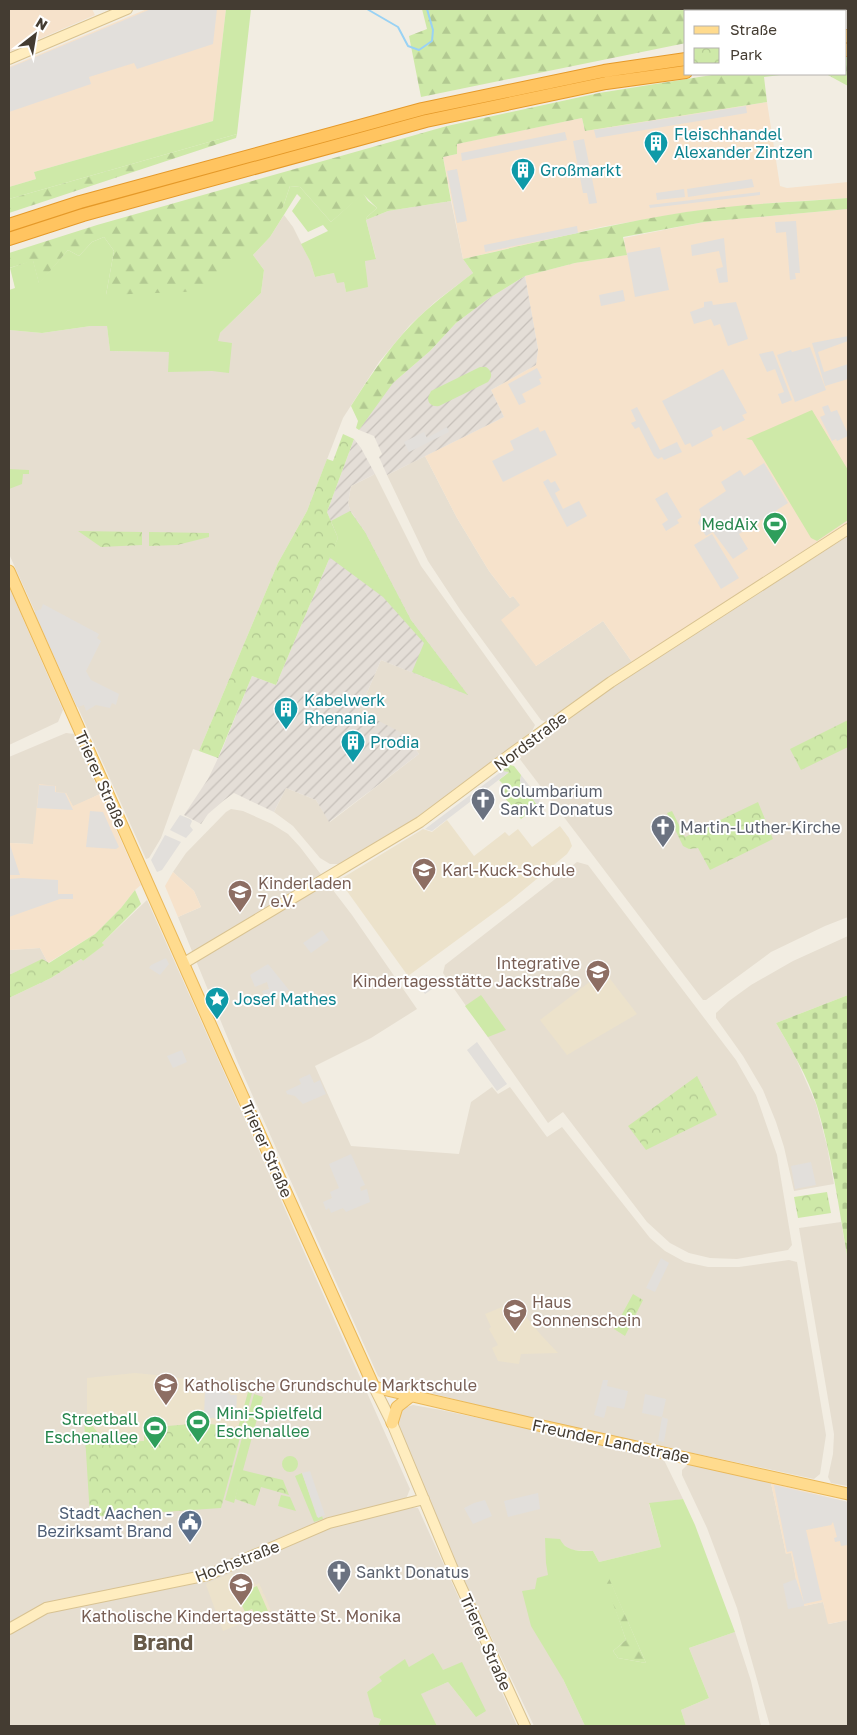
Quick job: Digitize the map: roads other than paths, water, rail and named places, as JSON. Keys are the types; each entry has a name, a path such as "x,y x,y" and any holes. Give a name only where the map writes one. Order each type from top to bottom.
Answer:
{"highway":[{"path":"9,225 80,202 422,110 604,71 684,59"},
{"path":"9,240 83,215 426,121 606,83 684,72"}],"main road":[{"name":"Trierer Straße","path":"9,571 374,1387"},
{"name":"Freunder Landstraße","path":"374,1387 848,1494"},
{"path":"392,1423 398,1407 411,1396"}],"street":[{"path":"9,59 127,9"},
{"name":"Nordstraße","path":"184,963 420,822 611,682 848,529"},
{"name":"Trierer Straße","path":"374,1387 392,1423 452,1567 525,1726"},
{"name":"Hochstraße","path":"9,1628 46,1608 208,1575 329,1524 424,1499"}],"waterway":[{"path":"367,9 398,27 408,46 419,50 432,41 433,30 427,9"}],"place":[{"name":"Fleischhandel Alexander Zintzen","path":"656,164"},
{"name":"Großmarkt","path":"523,191"},
{"name":"MedAix","path":"775,545"},
{"name":"Kabelwerk Rhenania","path":"286,730"},
{"name":"Prodia","path":"353,763"},
{"name":"Columbarium Sankt Donatus","path":"483,821"},
{"name":"Martin-Luther-Kirche","path":"663,848"},
{"name":"Karl-Kuck-Schule","path":"424,891"},
{"name":"Kinderladen 7 e.V.","path":"240,913"},
{"name":"Integrative Kindertagesstätte Jackstraße","path":"598,993"},
{"name":"Josef Mathes","path":"217,1020"},
{"name":"Haus Sonnenschein","path":"515,1332"},
{"name":"Katholische Grundschule Marktschule","path":"166,1406"},
{"name":"Mini-Spielfeld Eschenallee","path":"198,1443"},
{"name":"Streetball Eschenallee","path":"155,1449"},
{"name":"Stadt Aachen - Bezirksamt Brand","path":"190,1543"},
{"name":"Sankt Donatus","path":"339,1593"},
{"name":"Katholische Kindertagesstätte St. Monika","path":"241,1606"}],"district":[{"name":"Brand","path":"163,1642"}]}
